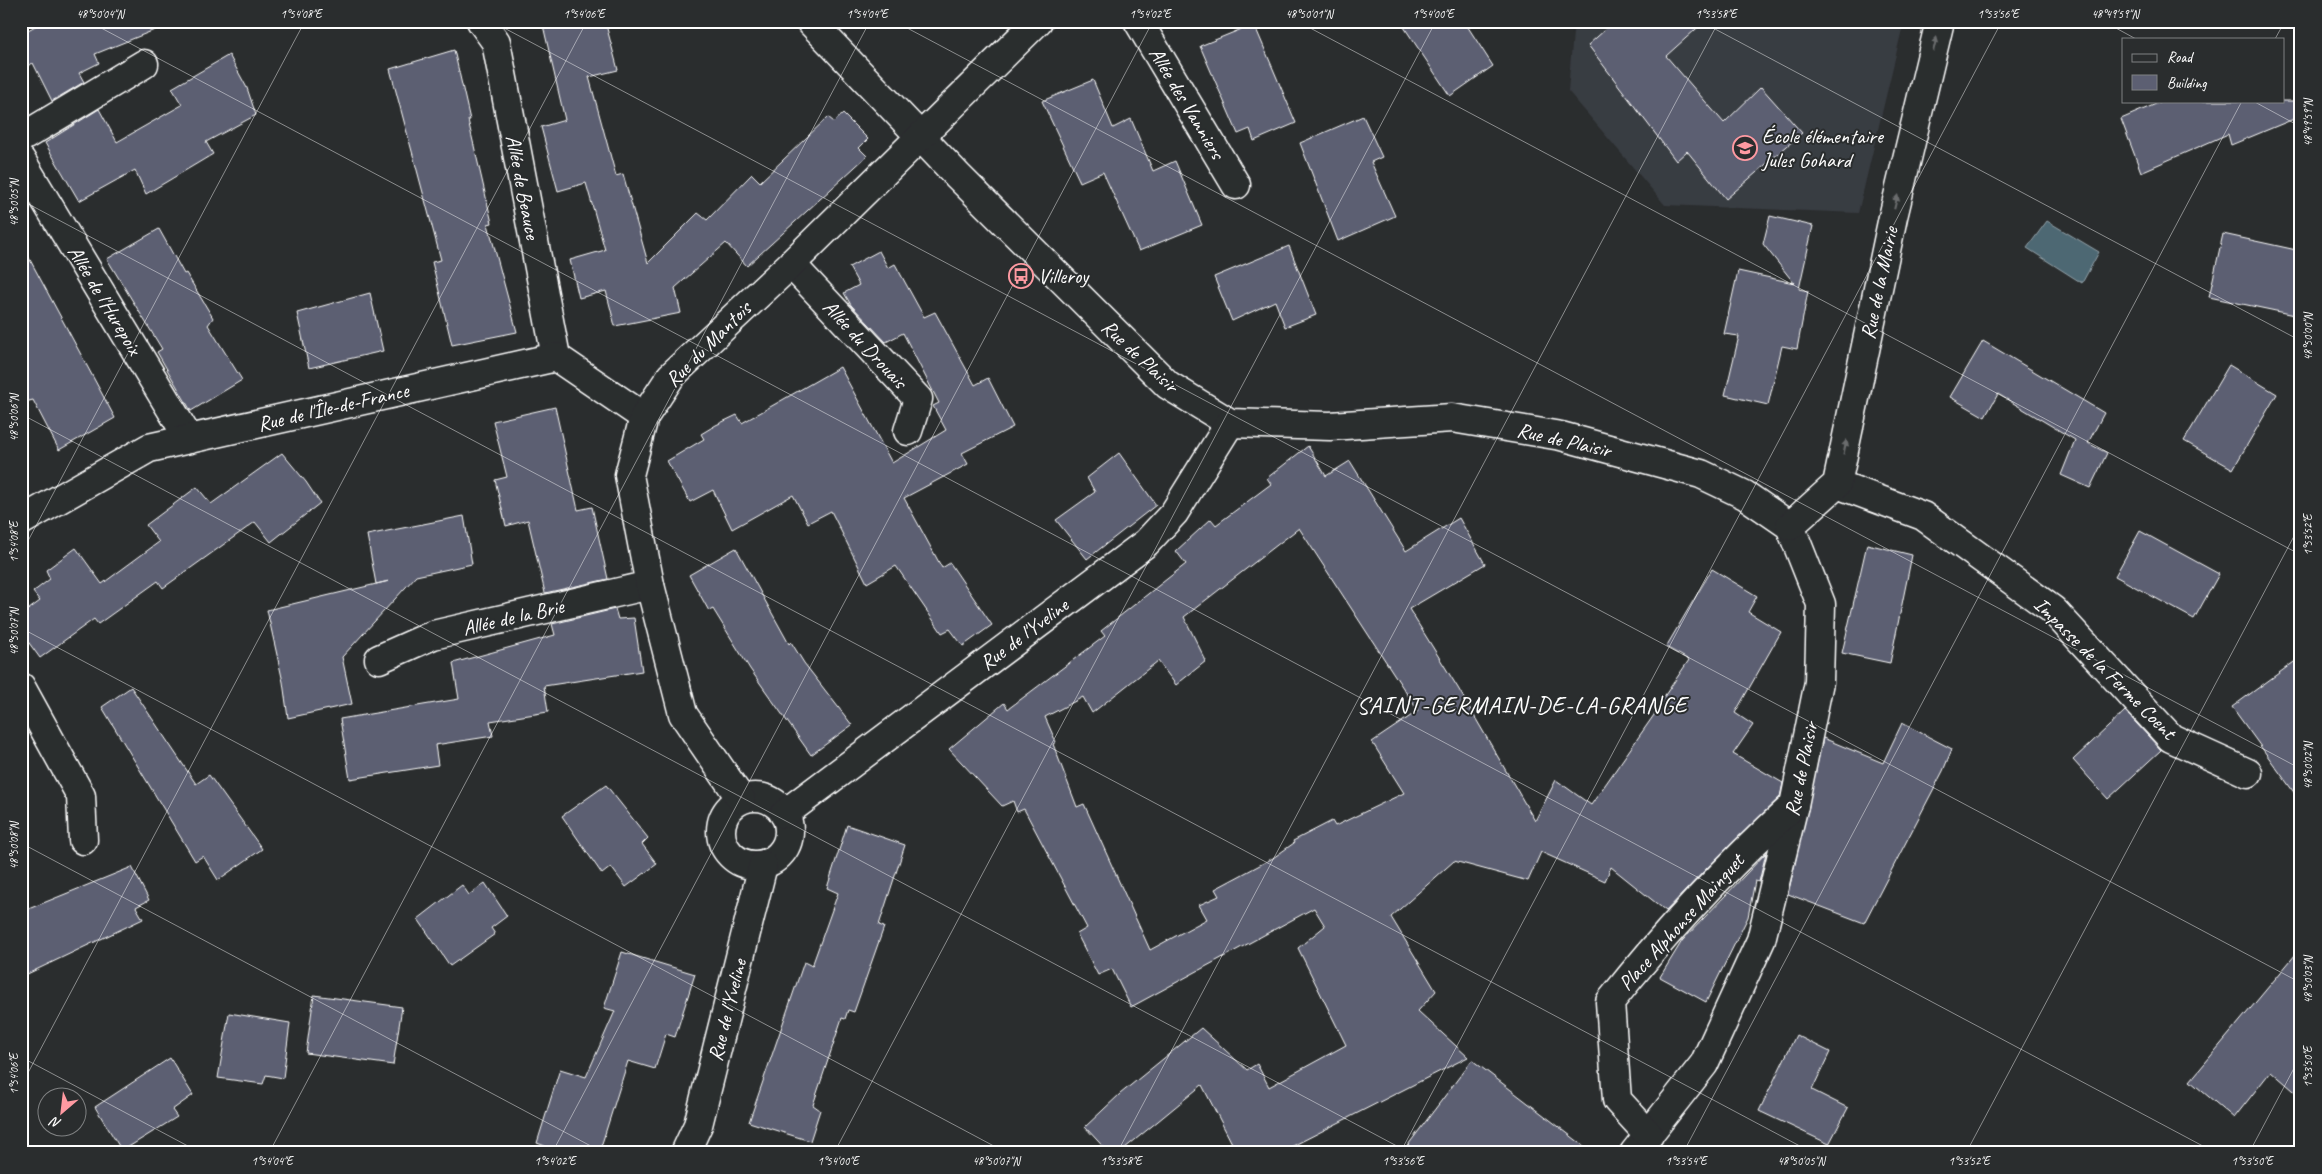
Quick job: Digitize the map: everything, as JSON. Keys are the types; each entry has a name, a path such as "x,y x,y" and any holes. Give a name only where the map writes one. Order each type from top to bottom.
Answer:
{"street":[{"name":"Allée de Beauce","path":"481,21 496,42 556,357"},
{"name":"Rue de Plaisir","path":"810,21 921,137 1168,385 1230,423 1330,426 1452,418 1562,436 1701,474 1745,495 1790,526 1821,604 1819,682 1794,805 1761,940 1704,1064 1642,1144"},
{"name":"Rue du Mantois","path":"741,799 683,714 650,585 629,475 644,417 671,376 791,264 1038,21"},
{"name":"Allée des Vanniers","path":"1138,21 1236,185"},
{"name":"Rue de la Mairie","path":"1837,484 1893,217 1940,21"},
{"path":"21,138 144,64"},
{"name":"Allée de l'Hurepoix","path":"21,160 189,439"},
{"name":"Allée du Drouais","path":"791,264 918,399 908,430"},
{"path":"556,357 644,417"},
{"name":"Rue de l'Île-de-France","path":"21,521 149,448 556,357"},
{"name":"Rue de l'Yveline","path":"784,814 1146,543 1174,513 1230,423"},
{"path":"1790,526 1837,484"},
{"name":"Impasse de la Ferme Coent","path":"1837,484 1923,516 2053,610 2171,738 2248,773"},
{"name":"Allée de la Brie","path":"379,659 433,635 650,585"},
{"path":"21,687 81,796 83,840"},
{"path":"762,796 772,800 784,814 790,829 788,841 783,852 774,860 763,865 741,863 732,857 723,843 720,826 724,815 731,805 741,799 762,796"},
{"name":"Place Alphonse Mainguet","path":"1642,1144 1618,1100 1610,1002 1659,941 1745,849 1794,805"},
{"name":"Rue de l'Yveline","path":"685,1153 698,1125 763,865"}],"shaded area":[{"name":"École élémentaire Jules Gohard","path":"1574,21 1904,21 1858,213 1665,205 1568,91"}],"water":[{"path":"2047,221 2099,252 2082,283 2027,248"}],"building":[{"path":"44,21 172,21 172,23 95,54 99,63 79,73 84,82 52,101 33,63 21,69 21,34"},
{"path":"542,21 605,21 618,70 589,77 616,176 623,174 648,263 698,213 707,220 752,174 760,182 828,117 834,122 843,114 868,139 859,148 867,156 747,266 726,243 675,288 681,313 615,326 606,291 579,298 570,260 605,250 586,183 558,191 541,127 565,120"},
{"path":"1400,21 1464,21 1493,66 1450,96"},
{"path":"1615,21 1705,21 1666,56 1724,123 1761,87 1802,133 1726,199 1687,151 1676,161 1588,45"},
{"path":"1254,24 1296,123 1254,141 1250,129 1238,134 1200,46"},
{"path":"454,50 492,223 488,224 517,332 452,345 432,262 441,260 390,69"},
{"path":"229,55 247,88 256,115 206,142 213,154 146,194 135,170 79,201 45,143 99,109 117,142 182,105 172,88"},
{"path":"1093,80 1113,128 1131,119 1153,171 1175,161 1202,225 1139,251 1103,172 1080,182 1042,101"},
{"path":"2301,101 2301,116 2231,145 2228,134 2141,172 2121,119 2161,102"},
{"path":"1363,116 1382,157 1371,162 1395,216 1338,241 1300,143"},
{"path":"1770,216 1813,226 1799,289 1808,291 1797,349 1782,346 1768,405 1725,395 1739,336 1724,334 1738,271 1794,283 1763,244"},
{"path":"159,229 184,274 186,273 213,318 208,325 242,380 191,411 157,352 162,349 107,259"},
{"path":"2223,234 2301,251 2301,292 2295,315 2209,297"},
{"path":"21,243 115,418 59,450 33,400 21,403"},
{"path":"1289,246 1316,315 1285,327 1275,301 1232,321 1214,277"},
{"path":"879,251 888,268 895,264 924,317 935,312 975,385 988,378 1013,427 962,453 968,464 904,498 942,568 950,563 992,625 963,646 950,629 942,633 896,566 867,583 831,511 808,523 793,495 732,529 713,490 690,502 667,461 704,439 701,434 716,425 737,415 742,423 840,367 892,463 946,430 933,406 939,403 903,333 886,342 851,305 844,293 859,285 849,267"},
{"path":"370,293 383,351 309,368 297,313"},
{"path":"1983,341 2104,413 2088,443 2107,453 2090,488 2061,475 2075,440 1998,394 1985,417 1950,397"},
{"path":"2229,365 2277,394 2233,469 2184,441"},
{"path":"555,407 578,510 592,507 608,579 545,593 528,520 506,526 495,480 507,477 493,421"},
{"path":"1308,446 1326,476 1350,461 1406,551 1459,518 1485,564 1409,609 1458,688 1535,821 1556,780 1591,805 1661,705 1659,704 1689,660 1666,647 1712,569 1757,596 1748,612 1781,632 1735,713 1753,725 1733,754 1783,783 1780,797 1666,911 1611,867 1605,881 1541,852 1528,881 1454,861 1391,917 1436,991 1418,1011 1468,1057 1279,1153 1237,1153 1202,1085 1119,1153 1109,1153 1085,1127 1120,1094 1201,1028 1247,1070 1257,1064 1269,1087 1346,1045 1298,948 1325,926 1314,908 1131,1007 1112,969 1098,975 1077,934 1087,928 1024,809 1017,812 1013,801 1002,806 949,749 1004,703 1008,709 1105,636 1101,631 1186,564 1176,551 1211,519 1216,525 1271,484 1267,478","holes":["1299,528 1418,711 1372,742 1404,793 1335,826 1332,821 1293,841 1294,843 1273,858 1215,889 1219,896 1199,905 1207,919 1150,950 1084,804 1077,807 1053,744 1056,742 1045,717 1083,697 1092,713 1158,661 1176,685 1206,661 1184,617"]},
{"path":"282,453 306,482 320,503 271,542 255,522 163,588 158,581 98,624 94,619 40,658 21,632 21,615 40,601 33,592 50,579 46,570 76,548 102,584 159,542 146,525 197,487 211,504"},
{"path":"1119,453 1156,505 1087,559 1056,520 1095,492 1087,478"},
{"path":"464,516 472,564 416,576 342,657 352,704 288,718 283,682 267,610 389,581 376,584 367,535"},
{"path":"2140,531 2219,574 2194,619 2115,576"},
{"path":"1867,544 1912,555 1890,663 1842,653"},
{"path":"736,548 789,644 791,642 804,663 852,725 811,755 750,669 713,609 709,611 689,575"},
{"path":"615,609 618,619 634,618 642,671 544,686 548,712 490,721 493,736 435,745 438,765 350,779 340,719 459,699 453,663 555,635 552,624"},
{"path":"2301,657 2301,802 2232,707"},
{"path":"131,687 196,784 209,775 262,849 218,880 203,856 195,861 102,707"},
{"path":"2125,711 2161,750 2108,799 2073,760"},
{"path":"1902,723 1952,749 1943,771 1864,923 1788,894 1823,738 1883,763"},
{"path":"606,785 648,838 642,844 657,864 626,887 611,867 602,874 562,816"},
{"path":"847,825 905,845 879,925 884,927 854,1012 848,1010 845,1019 842,1018 813,1105 820,1110 810,1141 749,1122 804,962 812,966 838,893 827,888"},
{"path":"1766,853 1759,882 1755,881 1748,917 1706,1002 1660,977 1682,941"},
{"path":"132,867 149,900 136,907 143,919 21,977 21,912"},
{"path":"485,883 507,916 491,928 495,934 450,966 418,919 462,885 469,895"},
{"path":"2301,948 2301,1097 2271,1071 2234,1118 2190,1081"},
{"path":"622,952 695,974 675,1037 666,1034 655,1069 628,1061 599,1153 543,1153 545,1146 537,1143 560,1069 586,1077 615,1011 604,1008"},
{"path":"314,995 402,1007 393,1065 306,1053"},
{"path":"229,1013 290,1023 283,1078 266,1075 263,1084 218,1078"},
{"path":"1796,1035 1830,1052 1812,1090 1848,1108 1829,1144 1759,1111"},
{"path":"170,1058 193,1095 172,1110 177,1117 122,1151 95,1107"},
{"path":"1472,1060 1593,1153 1402,1153"}],"place":[{"name":"École élémentaire Jules Gohard","path":"1745,148"},
{"name":"Villeroy","path":"1021,276"}],"district":[{"name":"SAINT-GERMAIN-DE-LA-GRANGE","path":"1522,705"}]}
